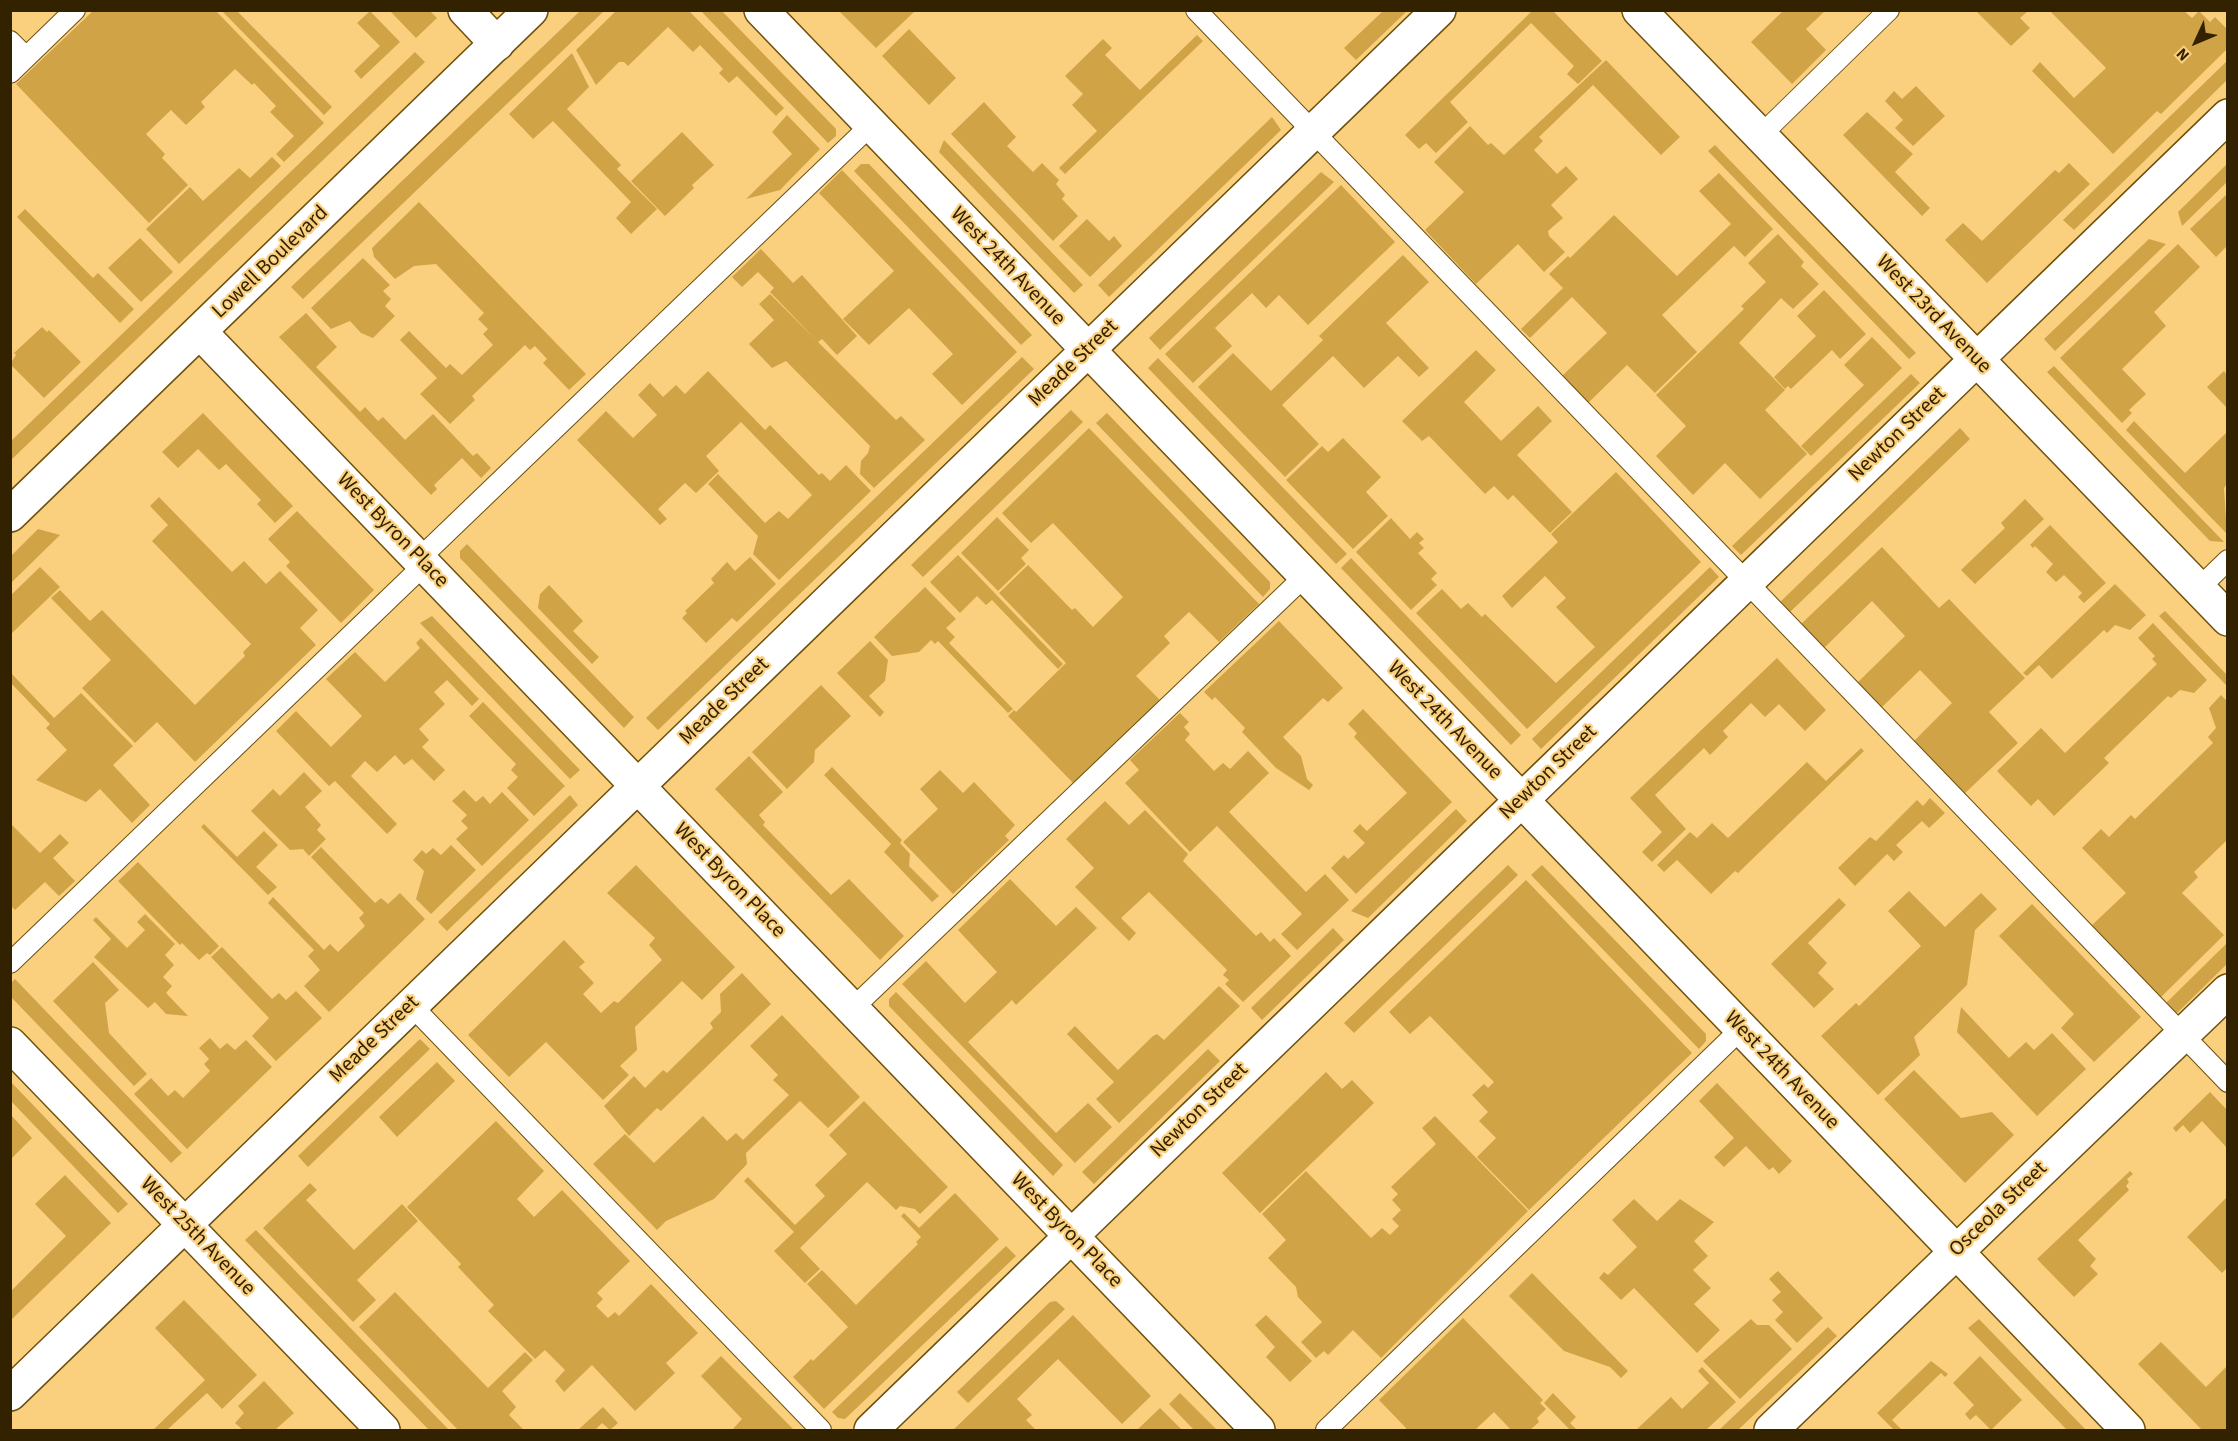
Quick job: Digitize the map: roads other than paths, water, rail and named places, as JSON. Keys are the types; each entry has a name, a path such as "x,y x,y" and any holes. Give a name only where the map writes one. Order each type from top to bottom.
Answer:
{"street":[{"path":"465,10 497,44"},
{"name":"Lowell Boulevard","path":"10,515 531,10"},
{"name":"West 24th Avenue","path":"761,10 2128,1431"},
{"name":"Meade Street","path":"10,1394 1439,10"},
{"name":"West 23rd Avenue","path":"1639,10 2228,619"},
{"name":"Newton Street","path":"871,1431 2228,116"},
{"name":"West Byron Place","path":"200,332 1258,1431"},
{"name":"Osceola Street","path":"1771,1431 2228,991"},
{"name":"West 25th Avenue","path":"10,1044 383,1431"}],"lane":[{"path":"10,73 75,10"},
{"path":"1196,10 2228,1082"},
{"path":"1760,136 1889,10"},
{"path":"10,41 26,57"},
{"path":"10,963 871,125"},
{"path":"2198,588 2228,560"},
{"path":"852,1009 1305,576"},
{"path":"411,1005 821,1431"},
{"path":"1326,1431 1741,1029"}]}
